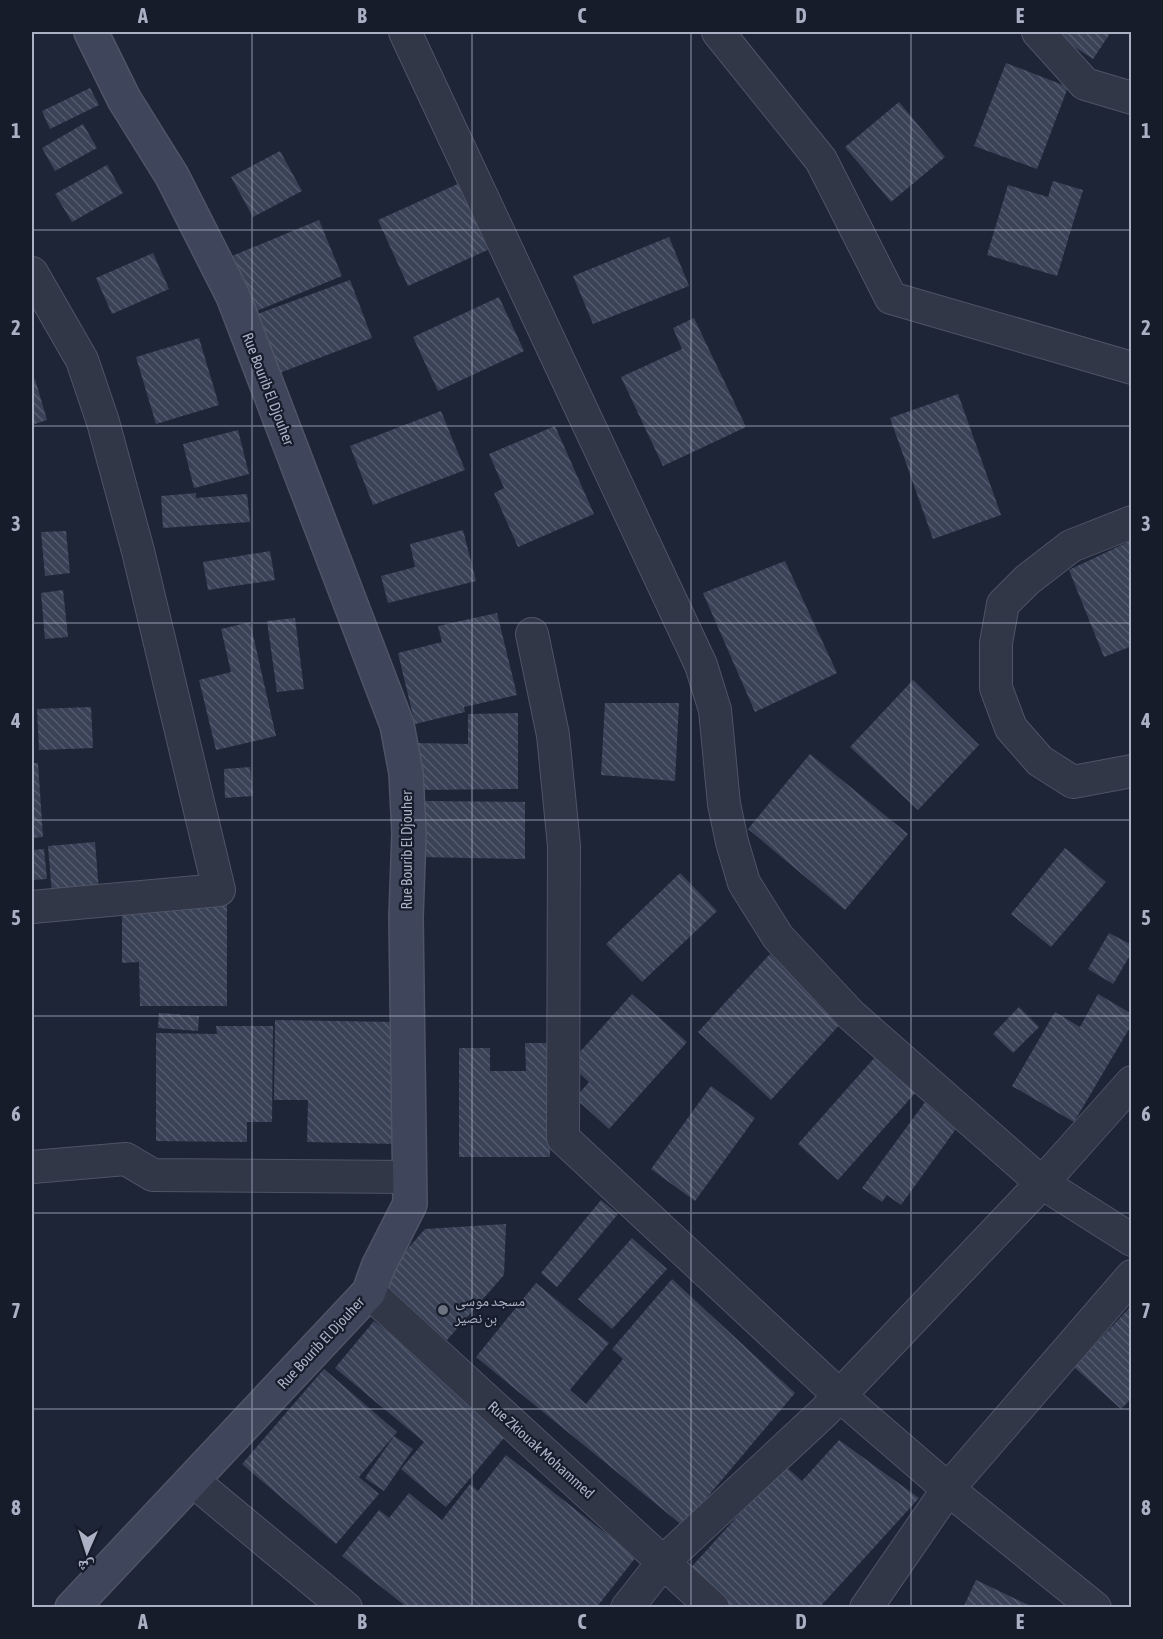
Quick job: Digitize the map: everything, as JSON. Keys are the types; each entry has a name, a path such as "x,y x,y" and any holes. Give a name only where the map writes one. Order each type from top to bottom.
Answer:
{"main road":[{"name":"Rue Bourib El Djouher","path":"72,1608 369,1292 378,1267 410,1204 406,917 409,833 406,773 397,725 233,296 172,176 124,99 91,32"}],"street":[{"path":"405,32 701,665 715,710 724,804 732,842 749,892 778,937 851,1014 1042,1183 1131,1240"},
{"path":"718,32 821,160 891,298 1131,368"},
{"path":"1038,32 1085,84 1131,98"},
{"path":"32,273 82,360 103,422 138,551 219,890 32,907"},
{"path":"1131,522 1071,546 1027,580 1003,604 996,655 996,688 1011,728 1040,760 1073,782 1131,771"},
{"path":"532,634 553,735 564,846 564,1138 839,1395 948,1489 1095,1608"},
{"path":"627,1608 664,1561 839,1395 1042,1183 1131,1082"},
{"path":"32,1167 126,1159 153,1174 410,1177"},
{"path":"866,1608 948,1489 1131,1276"},
{"name":"Rue Zkiouak Mohammed","path":"369,1292 713,1608"},
{"path":"192,1480 346,1608"}],"building":[{"path":"1051,32 1111,32 1093,59"},
{"path":"1006,63 1068,87 1037,169 974,146"},
{"path":"90,88 99,105 50,129 42,111"},
{"path":"899,102 945,157 891,202 845,147"},
{"path":"83,124 97,148 55,171 42,148"},
{"path":"280,151 302,191 253,217 231,177"},
{"path":"107,165 123,193 72,222 55,194"},
{"path":"1053,181 1083,190 1057,276 987,255 1008,185 1048,197"},
{"path":"462,182 492,248 408,286 378,220"},
{"path":"319,220 342,276 254,312 232,256"},
{"path":"669,237 689,286 593,324 573,276"},
{"path":"153,253 169,289 112,314 96,278"},
{"path":"350,280 372,338 274,375 252,316"},
{"path":"499,297 524,351 438,391 413,337"},
{"path":"694,318 746,427 663,466 621,377 682,349 673,328"},
{"path":"199,338 219,405 156,424 136,357"},
{"path":"35,379 47,420 32,425 32,380"},
{"path":"958,394 1001,515 933,539 890,418"},
{"path":"441,411 465,470 373,505 350,446"},
{"path":"555,426 594,514 518,547 494,493 504,488 489,454"},
{"path":"238,430 249,474 194,488 183,444"},
{"path":"196,493 196,498 247,494 250,522 163,528 161,496"},
{"path":"463,530 476,581 388,603 381,576 415,567 410,544"},
{"path":"66,531 70,573 45,576 41,532"},
{"path":"1132,540 1132,646 1104,657 1069,570"},
{"path":"270,551 275,580 208,590 203,562"},
{"path":"785,561 837,673 755,712 703,593"},
{"path":"63,590 68,637 45,639 41,593"},
{"path":"497,613 517,695 464,707 465,712 415,724 398,653 442,642 438,626"},
{"path":"295,618 304,689 277,692 267,621"},
{"path":"250,622 276,736 216,750 199,680 231,672 221,629"},
{"path":"913,680 979,745 918,810 850,747"},
{"path":"605,703 679,703 675,781 601,775"},
{"path":"91,707 93,748 39,750 37,709"},
{"path":"518,713 518,789 415,790 414,743 468,744 468,714"},
{"path":"810,754 908,834 845,910 748,829"},
{"path":"32,763 38,763 43,837 32,838"},
{"path":"250,767 253,796 225,798 224,769"},
{"path":"420,801 525,802 525,859 419,857"},
{"path":"95,842 99,891 52,894 48,846"},
{"path":"1065,848 1106,882 1051,947 1011,914"},
{"path":"44,849 47,879 32,880 32,850"},
{"path":"680,873 717,911 642,982 606,944"},
{"path":"227,903 227,1006 140,1006 139,962 122,963 122,904"},
{"path":"1109,933 1132,945 1132,952 1113,984 1088,969"},
{"path":"770,954 843,1021 771,1100 698,1032"},
{"path":"632,994 687,1042 609,1129 575,1098 589,1082 569,1064"},
{"path":"1098,994 1132,1014 1132,1024 1074,1122 1012,1086 1055,1012 1080,1027"},
{"path":"1019,1007 1039,1027 1013,1053 993,1034"},
{"path":"159,1013 199,1016 198,1031 158,1028"},
{"path":"275,1020 398,1022 396,1144 307,1142 308,1100 274,1100"},
{"path":"216,1026 273,1026 272,1122 247,1122 247,1142 156,1141 156,1033 217,1034"},
{"path":"525,1043 551,1043 550,1157 459,1157 459,1048 490,1048 490,1071 526,1071"},
{"path":"876,1056 916,1092 838,1180 798,1144"},
{"path":"711,1086 755,1118 695,1201 651,1169"},
{"path":"928,1098 961,1122 901,1205 887,1195 882,1202 862,1188"},
{"path":"601,1200 618,1214 557,1287 541,1273"},
{"name":"مسجد موسى بن نصير","path":"506,1224 504,1275 447,1340 380,1280 425,1229"},
{"path":"632,1238 667,1269 612,1329 578,1299"},
{"path":"672,1279 795,1393 683,1526 476,1357 536,1283 609,1343 570,1390 586,1404 623,1359 612,1349"},
{"path":"1132,1305 1132,1398 1121,1409 1074,1367"},
{"path":"374,1321 509,1432 446,1507 401,1469 424,1442 335,1368"},
{"path":"324,1369 397,1432 359,1477 379,1494 336,1544 242,1464"},
{"path":"394,1436 413,1449 384,1491 365,1478"},
{"path":"839,1440 919,1498 819,1608 720,1608 685,1574 784,1465 802,1481"},
{"path":"506,1455 636,1557 596,1608 408,1608 342,1556 379,1510 389,1518 409,1493 442,1520 470,1484 478,1491"},
{"path":"976,1580 1035,1608 963,1608"}],"place":[{"name":"مسجد موسى بن نصير","path":"443,1310"}]}
